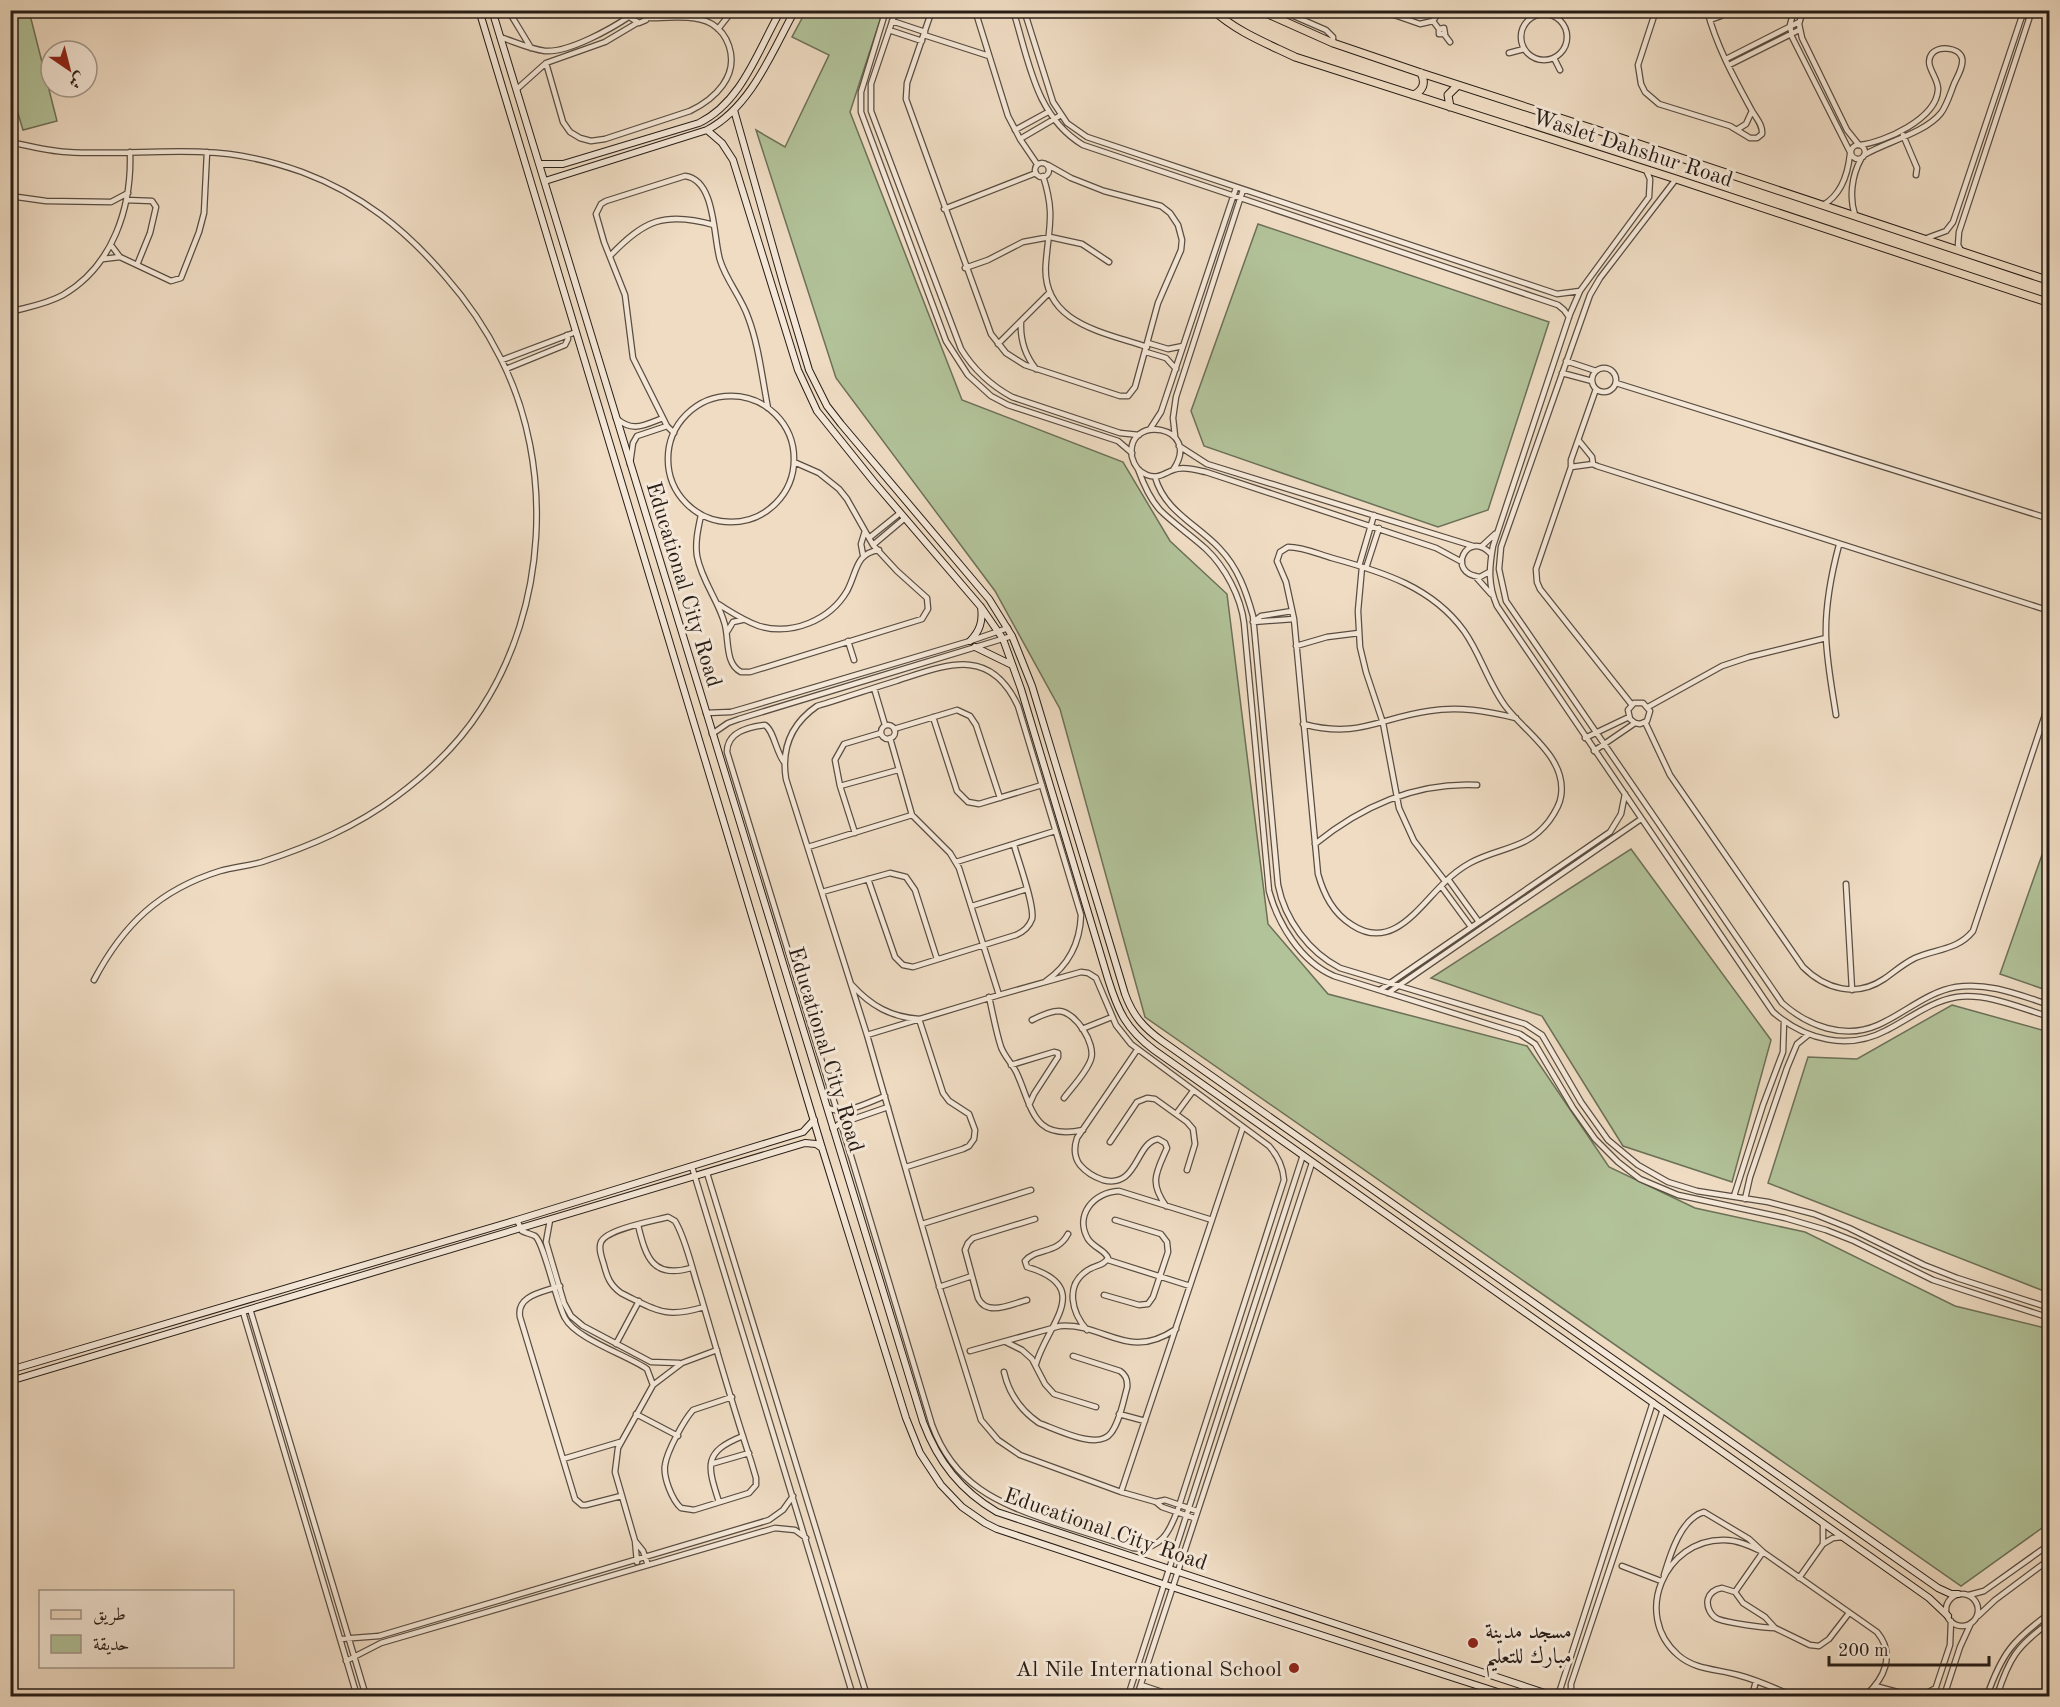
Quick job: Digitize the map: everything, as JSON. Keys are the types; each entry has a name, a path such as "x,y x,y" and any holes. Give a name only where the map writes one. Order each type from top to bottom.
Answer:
{"main road":[{"name":"Waslet Dahshur Road","path":"1213,10 1230,25 1296,57 1676,179 2049,303"},
{"name":"Waslet Dahshur Road","path":"1259,10 1333,43 1421,74 1855,215 2049,281"},
{"path":"1413,95 1423,86 1424,80 1421,74"},
{"path":"1450,107 1449,94 1457,86"}],"street":[{"name":"Educational City Road","path":"479,10 852,1245 915,1441 932,1472 956,1501 980,1520 997,1528 1510,1696"},
{"name":"Educational City Road","path":"492,10 928,1437 942,1462 962,1487 997,1512 1556,1696"},
{"path":"508,10 531,48"},
{"path":"648,10 648,18"},
{"path":"718,29 733,10"},
{"path":"522,158 532,163 539,161 568,163 707,119 725,106 738,90 781,10"},
{"path":"545,181 707,130 727,118 753,87 795,10"},
{"path":"886,10 861,92 861,112 946,341 968,375 991,396 1008,405 1118,441 1132,453"},
{"path":"896,10 871,84 871,111 955,336 968,361 988,382 1012,397 1120,432 1139,435"},
{"path":"932,10 906,87 906,99 986,323 998,344 1015,360 1036,369 1125,396 1134,390 1158,303 1181,249 1180,230 1168,211 1153,203 1104,191 1071,178 1048,165 1037,164"},
{"path":"975,10 1006,109 1020,139 1037,164 1036,173"},
{"path":"1013,10 1040,96 1053,120 1072,138 1093,149 1558,305 1569,317"},
{"path":"1024,10 1053,102 1061,115 1077,131 1103,144 1557,294 1580,291"},
{"path":"1280,10 1326,30 1333,37 1333,43"},
{"path":"1380,10 1420,24 1433,21 1440,10"},
{"path":"1528,10 1532,18"},
{"path":"1656,10 1638,65 1641,84 1645,92 1659,104 1738,129 1749,138 1760,137 1762,126 1726,59 1707,10"},
{"path":"1710,20 1723,15 1724,10"},
{"path":"1794,10 1790,25 1791,33 1850,153 1854,158 1863,157 1936,118 1952,91 1962,64 1962,57 1957,51 1942,48 1934,52 1929,60 1938,88 1934,102 1926,114 1879,141 1852,147 1850,153 1848,167 1837,194 1823,205"},
{"path":"1803,10 1799,30 1847,130 1865,150 1856,170 1852,193 1855,215"},
{"path":"2017,10 2030,17"},
{"path":"1962,252 1958,245 1959,232 2032,10"},
{"path":"500,37 531,48 549,51 602,33 631,13 637,23"},
{"path":"1925,239 1940,235 1950,228 2023,13"},
{"path":"1544,14 1551,15 1564,24 1567,40 1563,51 1554,58 1538,59 1524,49 1522,31 1532,18 1544,14"},
{"path":"517,89 546,63 605,42 648,18 699,20 713,25 726,39 732,61 725,83 710,100 690,111 605,139 585,140 566,127 546,63"},
{"path":"892,21 989,56"},
{"path":"1433,21 1439,29 1439,34 1444,34 1450,42"},
{"path":"1726,59 1799,22"},
{"path":"771,28 782,34"},
{"path":"889,30 922,41"},
{"path":"1729,65 1799,30"},
{"path":"1509,53 1524,49"},
{"path":"1554,58 1560,70"},
{"path":"1938,88 1952,91"},
{"path":"734,110 809,370 818,390 841,424 970,576 1012,636 1032,686 1130,1010 1138,1021 1162,1041 1938,1588 1951,1594 1969,1595 1984,1591 2049,1544"},
{"path":"1738,129 1746,124 1752,111"},
{"path":"1015,130 1048,112"},
{"path":"1020,139 1061,115"},
{"path":"1988,117 1996,119"},
{"path":"707,130 722,143 733,160 796,364 806,392 817,411 832,432 981,607 1003,639 1066,836 1111,988 1120,1014 1137,1037 1304,1155 1312,1163 1844,1537 1936,1603 1949,1619 1961,1626 1974,1620 1995,1600 2049,1559"},
{"path":"1900,130 1917,168 1916,175"},
{"path":"10,142 66,152 207,152 258,160 302,172 353,196 389,219 419,245 459,292 481,323 502,360 516,392 527,429 534,468 537,506 535,545 531,580 516,637 498,681 480,711 455,742 428,771 397,796 330,837 255,864 226,869 198,878 171,892 147,909 126,930 108,954 94,980"},
{"path":"11,197 117,207 126,200 128,192 130,152"},
{"path":"111,245 120,257 171,280 178,280 183,275 204,213 207,152"},
{"path":"1043,176 1048,172 1048,165"},
{"path":"1492,595 1489,573 1497,532 1569,317 1580,291 1649,197 1650,178 1646,170"},
{"path":"944,209 1036,173 1043,176"},
{"path":"1043,176 1051,209 1045,270 1050,292 1060,309 1076,322 1147,347 1166,358 1176,369"},
{"path":"674,433 667,426 633,358 625,295 596,214 601,204 611,199 685,177 691,177 701,184 712,211 719,258 751,325 768,408"},
{"path":"1676,179 1600,278 1587,302 1502,547 1499,562 1502,591 1511,610 1606,744 1782,1003 1795,1015 1811,1024 1828,1029 1864,1030 1938,992 1969,985 2000,989 2049,1005"},
{"path":"532,189 538,185 548,190"},
{"path":"1236,188 1161,412 1150,429 1139,435 1132,453 1146,488 1160,509 1208,551 1222,569 1238,599 1244,623 1268,883 1274,906 1301,951 1316,966 1334,976 1520,1034 1535,1044 1573,1108 1595,1139 1618,1162 1640,1179 1678,1195 1785,1218 1826,1230 1950,1287 2049,1318"},
{"path":"1138,469 1155,477 1166,475 1178,463 1179,446 1173,418 1176,397 1243,190"},
{"path":"10,312 63,295 91,273 111,245 119,226 117,207 128,192"},
{"path":"126,200 152,201 156,207 150,233 137,265"},
{"path":"610,256 633,233 659,221 687,218 714,225"},
{"path":"1950,228 1952,233 1959,232"},
{"path":"965,267 988,260 1023,242 1050,237 1082,244 1108,262"},
{"path":"103,259 120,257"},
{"path":"998,344 1050,292"},
{"path":"1576,298 1587,302"},
{"path":"1021,322 1023,344 1036,369"},
{"path":"502,360 576,332"},
{"path":"506,369 565,345 567,335"},
{"path":"1147,347 1168,349 1183,346"},
{"path":"1566,361 1596,371"},
{"path":"1575,376 1578,365"},
{"path":"1592,381 1596,371 1602,368 1611,369 1615,374 1616,383 1613,388 1608,391 1596,389"},
{"path":"1562,373 1592,381 1596,389 1536,568 1537,582 1632,705"},
{"path":"1616,383 2049,519"},
{"path":"743,397 757,401 768,408 786,427 791,438 794,462 792,478 785,492 762,514 748,520 716,521 701,515 681,498 670,475 669,449 674,433 688,412 714,398 743,397"},
{"path":"616,417 626,425 634,427 663,418"},
{"path":"630,464 633,443 637,436 667,426"},
{"path":"634,427 637,436"},
{"path":"1150,429 1164,430 1176,438"},
{"path":"1579,441 1592,457 1593,464"},
{"path":"1179,446 1208,464 1473,546 1482,546 1491,554"},
{"path":"701,515 696,540 698,557 702,574 718,604 727,632 731,662 736,670 745,672 922,619 929,603 924,593 897,572 873,545 847,499 834,484 819,473 794,462"},
{"path":"1571,466 1593,464 2049,611"},
{"path":"1173,470 1187,468 1206,472 1370,525 1442,550 1462,562 1466,572 1475,576 1480,577 1489,573"},
{"path":"1155,477 1163,497 1172,508 1219,548 1231,562 1247,594 1253,622 1278,885 1282,901 1293,923 1309,946 1340,969 1525,1024 1542,1035 1581,1102 1608,1140 1638,1165 1668,1182 1697,1191 1768,1202 1814,1214 1850,1228 1924,1265 2049,1308"},
{"path":"869,538 902,515"},
{"path":"873,545 902,515"},
{"path":"1374,515 1370,525 1358,600 1359,633 1366,672 1383,723 1396,796 1403,819 1414,841 1479,922"},
{"path":"1363,567 1379,528"},
{"path":"718,604 745,620 777,629 802,625 824,615 837,604 847,590 863,555 861,544 865,531"},
{"path":"1482,546 1497,532"},
{"path":"1836,715 1826,638 1828,597 1839,545"},
{"path":"1462,562 1465,552 1473,546"},
{"path":"1293,547 1363,567 1412,585 1449,613 1466,633 1490,682 1516,718 1553,760 1560,778 1561,798 1544,827 1527,841 1482,857 1464,867 1445,882 1402,926 1379,932 1362,930 1342,918 1327,898 1318,874 1294,619 1286,582 1277,561 1284,548 1293,547"},
{"path":"863,555 879,550"},
{"path":"644,560 658,555"},
{"path":"1490,561 1499,562"},
{"path":"1475,576 1492,595 1503,616 1585,738 1773,1012 1784,1021 1808,1035 1846,1042 1865,1039 1885,1032 1930,1006 1964,997 1998,1000 2049,1017"},
{"path":"973,644 979,629 981,607"},
{"path":"1253,622 1261,615 1292,611"},
{"path":"1244,623 1294,619"},
{"path":"727,632 733,622 745,620"},
{"path":"712,734 728,723 739,719 973,644 1008,628"},
{"path":"1296,646 1328,636 1359,633"},
{"path":"706,713 731,712 973,644 1012,636"},
{"path":"1648,707 1722,666 1826,638"},
{"path":"848,641 854,660"},
{"path":"973,644 1012,665"},
{"path":"1046,981 1061,969 1069,958 1078,941 1081,915 1018,706 1007,686 989,672 968,664 945,665 818,706 807,713 792,732 787,743 784,762 786,779 867,1035 939,1287 981,1420 1003,1444 1020,1455 1121,1492 1156,1502 1162,1507 1194,1518"},
{"path":"874,688 885,725"},
{"path":"1645,722 1670,775 1803,967 1827,985 1852,990 1876,984 1913,959 1960,944 1973,931 2049,700"},
{"path":"1635,723 1629,717 1628,710 1632,705 1640,702 1648,707 1650,714 1645,722"},
{"path":"1304,724 1325,729 1348,730 1427,711 1445,709 1480,711 1516,718"},
{"path":"894,729 957,711 966,714 974,720 1000,798"},
{"path":"933,717 959,796 974,804 1042,785"},
{"path":"1585,738 1629,717"},
{"path":"1594,751 1635,723 1645,722"},
{"path":"784,762 777,751 770,729 765,725 738,732 728,743 727,752 837,1111"},
{"path":"885,725 890,725 894,729 894,735 890,738"},
{"path":"881,733 885,725"},
{"path":"881,733 885,738 890,738"},
{"path":"855,833 835,766 840,748 844,744 881,733"},
{"path":"890,738 912,815 956,862 999,994"},
{"path":"840,786 898,770"},
{"path":"1315,844 1353,816 1396,796 1436,786 1477,785"},
{"path":"1380,990 1610,832 1622,814 1625,794"},
{"path":"808,847 912,815"},
{"path":"1388,993 1641,819"},
{"path":"956,862 1055,831"},
{"path":"1066,836 1077,833"},
{"path":"868,879 898,961 908,967 913,967 1016,935 1023,932 1029,925 1033,909 1014,845"},
{"path":"822,892 891,873 906,877 912,883 937,959"},
{"path":"1445,882 1471,927"},
{"path":"1846,884 1852,990"},
{"path":"972,906 1027,889"},
{"path":"841,1123 932,1425 943,1449 957,1470 982,1492 1006,1506 1133,1548 1151,1546 1164,1538 1171,1529 1180,1504 1284,1180 1280,1162 1272,1150 1243,1127 1137,1050 1120,1032 1098,981 1091,974 1081,972 1046,981 867,1035"},
{"path":"851,983 880,1009 904,1018 919,1019"},
{"path":"777,1000 792,996"},
{"path":"989,998 1001,1047 1019,1077 1035,1118 1050,1129 1064,1133 1083,1130"},
{"path":"1032,1020 1053,1012 1064,1012 1074,1018 1091,1045 1091,1060 1064,1098"},
{"path":"1082,1029 1112,1017"},
{"path":"906,1167 966,1148 975,1133 969,1114 948,1101 943,1093 919,1019"},
{"path":"1734,1196 1763,1105 1783,1052 1784,1021"},
{"path":"1745,1199 1750,1177 1787,1068 1797,1044 1808,1035"},
{"path":"1137,1050 1077,1138 1076,1155 1080,1165 1096,1177 1114,1181 1127,1175 1150,1142 1158,1139 1165,1143 1167,1148 1157,1172 1156,1186 1166,1206"},
{"path":"1011,1065 1054,1052 1058,1053 1058,1057 1035,1091 1029,1105"},
{"path":"1176,1114 1192,1091"},
{"path":"826,1106 837,1111 885,1096"},
{"path":"1110,1142 1134,1106 1143,1098 1155,1099 1190,1125 1195,1134 1195,1144 1187,1170"},
{"path":"833,1129 841,1123 888,1107"},
{"path":"10,1370 692,1167 799,1133 806,1130 814,1120"},
{"path":"1121,1492 1243,1127"},
{"path":"10,1381 808,1143 816,1143 822,1148"},
{"path":"1128,1696 1308,1144"},
{"path":"1139,1696 1176,1572 1312,1163"},
{"path":"692,1167 853,1696"},
{"path":"707,1173 867,1696"},
{"path":"1114,1181 1116,1191"},
{"path":"922,1224 1031,1190"},
{"path":"1108,1260 1107,1254 1097,1249 1088,1239 1084,1226 1086,1209 1093,1200 1104,1194 1116,1191 1212,1220"},
{"path":"704,1307 673,1314 659,1311 621,1293 610,1282 600,1243 607,1235 638,1225 668,1217 675,1221 692,1268 732,1397 756,1478 754,1488 749,1493 690,1510 681,1508 675,1501 664,1468 666,1458 697,1406 732,1397"},
{"path":"1026,1300 987,1308 979,1301 965,1250 970,1240 1035,1219"},
{"path":"517,1220 520,1229 536,1237 541,1243 553,1289 566,1321 580,1332 648,1369 653,1385"},
{"path":"550,1220 546,1242 567,1310 577,1322 651,1362 682,1363"},
{"path":"1104,1295 1145,1305 1152,1300 1168,1251 1166,1239 1161,1234 1114,1220"},
{"path":"638,1225 645,1252 652,1263 669,1272 692,1268"},
{"path":"1036,1364 1044,1341 1062,1309 1060,1290 1048,1274 1027,1267 1025,1261 1027,1258 1060,1246 1068,1234"},
{"path":"852,1245 867,1240"},
{"path":"1087,1330 1075,1311 1072,1297 1074,1288 1085,1272 1108,1260 1190,1286"},
{"path":"939,1287 972,1276"},
{"path":"298,1285 301,1294"},
{"path":"560,1286 525,1299 520,1304 519,1310 575,1499 586,1505 621,1496"},
{"path":"613,1351 639,1301"},
{"path":"250,1310 366,1696"},
{"path":"243,1312 357,1696"},
{"path":"970,1351 1066,1325 1130,1343 1157,1339 1176,1329"},
{"path":"1005,1341 1022,1350 1036,1364 1042,1379 1054,1394 1096,1407"},
{"path":"86,1347 89,1358"},
{"path":"648,1565 636,1541 621,1496 615,1466 620,1442 653,1385 682,1363 717,1350"},
{"path":"1004,1372 1008,1388 1016,1402 1039,1423 1088,1440 1100,1441 1110,1435 1119,1414 1127,1388 1125,1375 1073,1356"},
{"path":"1556,1696 1653,1402"},
{"path":"1571,1696 1571,1684 1663,1409"},
{"path":"636,1414 678,1436"},
{"path":"1119,1414 1145,1421"},
{"path":"719,1502 711,1475 711,1464 722,1446 743,1436"},
{"path":"563,1459 620,1442"},
{"path":"711,1464 748,1453"},
{"path":"340,1639 379,1636 769,1520 783,1510 793,1496"},
{"path":"1156,1502 1165,1500 1197,1511"},
{"path":"1793,1696 1756,1681 1693,1665 1674,1652 1665,1639 1657,1616 1657,1592 1684,1528 1700,1513 1708,1514 1749,1539 1762,1552 1877,1632 1885,1643 1887,1664 1882,1677 1865,1696"},
{"path":"1822,1522 1823,1544"},
{"path":"346,1661 381,1643 775,1528 795,1530 806,1538"},
{"path":"1799,1578 1823,1544 1833,1538 1844,1537"},
{"path":"636,1541 638,1568"},
{"path":"1662,1579 1687,1551 1698,1544 1711,1541 1737,1542 1762,1552"},
{"path":"1735,1592 1762,1552"},
{"path":"1622,1566 1662,1579"},
{"path":"1775,1628 1765,1617 1743,1603 1735,1592 1722,1588 1713,1592 1709,1598 1708,1605 1713,1616 1721,1620 1775,1628 1819,1646 1827,1642 1849,1613"},
{"path":"1933,1696 1950,1645 1947,1605 1953,1596 1959,1594"},
{"path":"1944,1696 1963,1640 1978,1612 1977,1603 1969,1595"},
{"path":"1987,1696 2002,1660 2020,1635 2049,1613"},
{"path":"831,1625 844,1621"},
{"path":"1329,1638 1334,1623"},
{"path":"1996,1696 2009,1662 2021,1645 2048,1624"},
{"path":"1438,1674 1442,1660"},
{"path":"2002,1660 2009,1662"},
{"path":"1752,1696 1756,1681"},
{"path":"1141,1685 1174,1696"},
{"path":"1875,1686 1912,1696"},
{"path":"1921,1696 1936,1687"}],"green space":[{"path":"10,11 29,11 39,50 39,99 51,99 57,121 23,130 11,90"},
{"path":"806,11 883,11 850,112 962,400 1123,462 1170,541 1227,594 1268,924 1328,994 1527,1046 1609,1167 1695,1208 1805,1232 1955,1306 2049,1329 2049,1523 1961,1586 1145,1017 1060,709 995,591 836,378 756,130 785,147 829,55 792,37"},
{"path":"1258,224 1549,322 1488,510 1438,527 1204,446 1191,411"},
{"path":"2049,835 2049,991 2000,974"},
{"path":"1631,849 1771,1040 1732,1182 1623,1146 1542,1016 1431,978"},
{"path":"1952,1005 2049,1032 2049,1293 1768,1183 1808,1057 1857,1059"}],"place":[{"name":"مسجد مدينة مبارك للتعليم","path":"1473,1643"},
{"name":"Al Nile International School","path":"1294,1668"}]}
